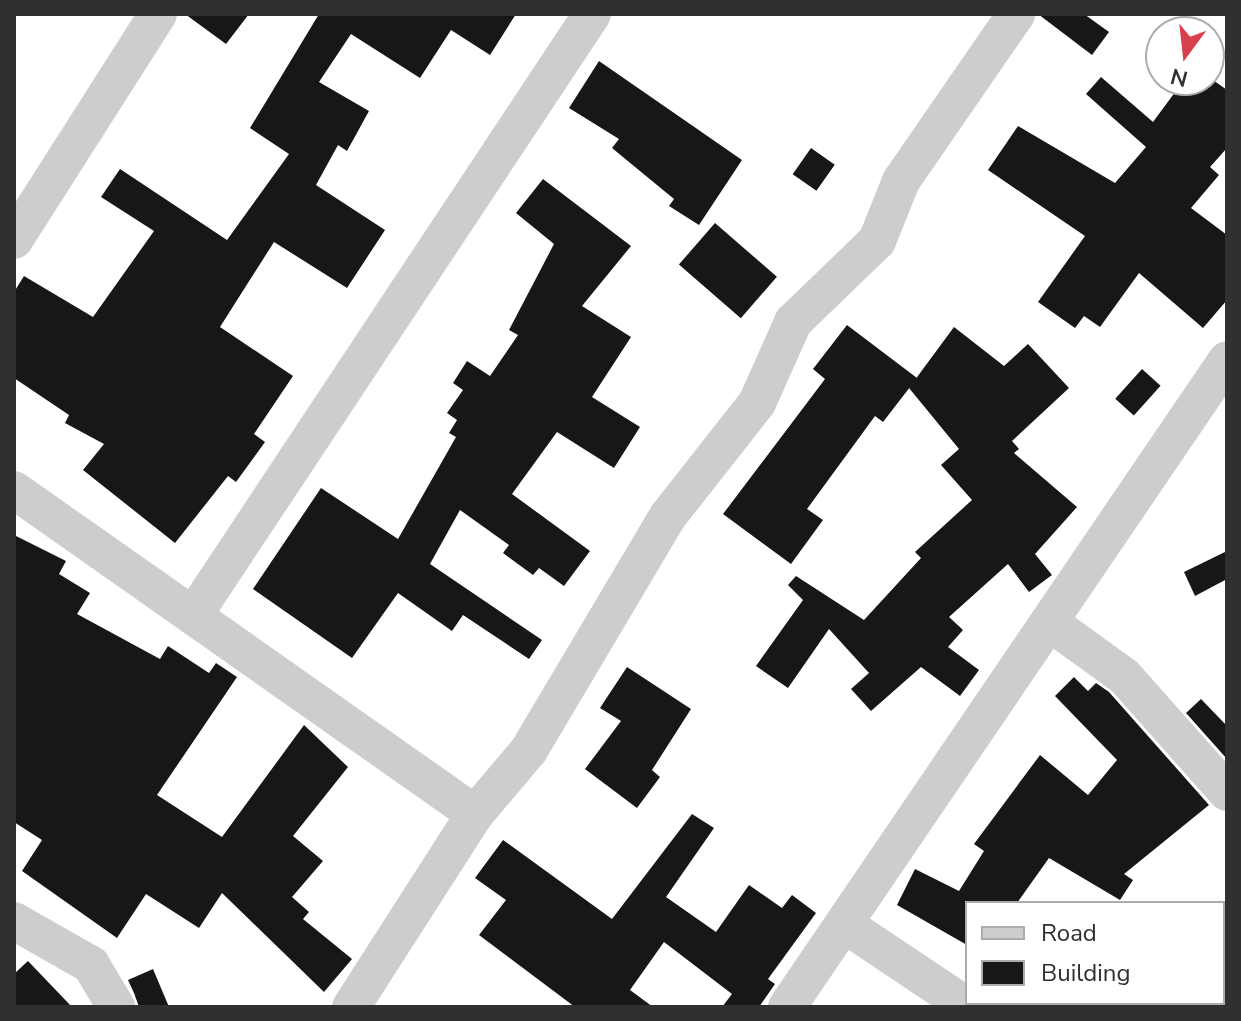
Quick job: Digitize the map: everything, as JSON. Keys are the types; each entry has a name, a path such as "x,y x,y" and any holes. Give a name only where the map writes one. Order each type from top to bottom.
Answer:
{"street":[{"path":"14,240 158,14"},
{"path":"193,616 592,14"},
{"path":"351,1007 475,814 529,750 668,516 757,403 793,322 877,241 901,181 1016,14"},
{"path":"787,1007 1227,360"},
{"path":"14,490 475,814"},
{"path":"1049,622 1124,676 1227,792"},
{"path":"14,921 91,965 116,1007"},
{"path":"844,924 965,1005"}],"building":[{"path":"185,14 249,14 226,44"},
{"path":"319,14 516,14 490,55 451,30 420,78 351,34 319,82 369,111 347,151 338,145 316,185 385,230 347,288 274,242 220,327 293,376 254,434 265,442 236,482 228,476 175,543 83,470 104,444 65,423 69,415 14,378 14,292 24,276 93,317 154,231 101,197 120,169 227,240 289,154 250,128"},
{"path":"1038,14 1084,14 1109,32 1092,55"},
{"path":"599,61 742,160 699,225 669,206 674,199 612,148 619,139 569,108"},
{"path":"1101,77 1153,122 1172,96 1225,96 1225,89 1227,90 1227,148 1210,167 1219,175 1191,208 1227,235 1227,300 1203,328 1139,273 1100,327 1084,316 1075,328 1038,302 1085,236 988,170 1018,126 1115,183 1146,147 1086,94"},
{"path":"811,148 835,165 816,191 793,174"},
{"path":"543,179 631,246 582,306 631,337 592,397 640,427 614,468 557,432 512,494 590,551 564,586 539,568 533,575 503,553 509,545 460,510 430,564 542,640 529,659 463,615 452,631 398,593 352,658 253,589 321,488 398,539 456,437 449,433 457,420 447,413 463,390 453,383 467,361 490,376 518,335 509,330 554,244 516,213"},
{"path":"715,223 777,277 741,318 679,265"},
{"path":"847,325 917,378 883,422 875,416 807,509 823,520 791,564 723,514 825,379 813,369"},
{"path":"954,327 1004,366 1028,344 1069,388 1012,441 1019,449 1014,453 1077,507 1035,554 1052,575 1029,592 1008,564 949,617 963,630 948,647 979,670 960,696 921,667 871,711 851,689 869,673 829,629 788,688 756,666 803,600 788,585 796,576 864,620 921,558 915,552 972,500 941,465 959,449 909,388"},
{"path":"1142,369 1161,386 1134,415 1115,399"},
{"path":"14,535 66,561 59,574 90,593 77,614 160,659 168,646 209,673 216,663 237,677 157,795 222,837 304,725 348,767 293,836 323,861 292,897 309,912 303,919 352,959 324,992 222,893 199,928 146,894 117,938 22,871 42,840 14,822"},
{"path":"1227,551 1227,579 1195,596 1184,572"},
{"path":"627,667 691,709 652,770 660,777 637,808 585,769 621,721 600,708"},
{"path":"1074,677 1088,691 1096,683 1109,692 1209,805 1124,874 1133,880 1120,900 1049,858 1018,901 965,901 965,944 897,905 915,869 959,891 984,851 974,844 1040,755 1088,795 1117,760 1055,696"},
{"path":"1201,699 1227,726 1227,759 1186,713"},
{"path":"692,814 714,828 666,897 716,932 749,885 782,908 792,895 816,913 768,979 775,984 759,1007 722,1007 732,994 664,942 630,990 653,1007 575,1007 479,935 506,900 475,878 503,840 612,919"},
{"path":"28,961 72,1007 14,1007 14,974"},
{"path":"153,969 169,1007 139,1007 128,980"}]}
